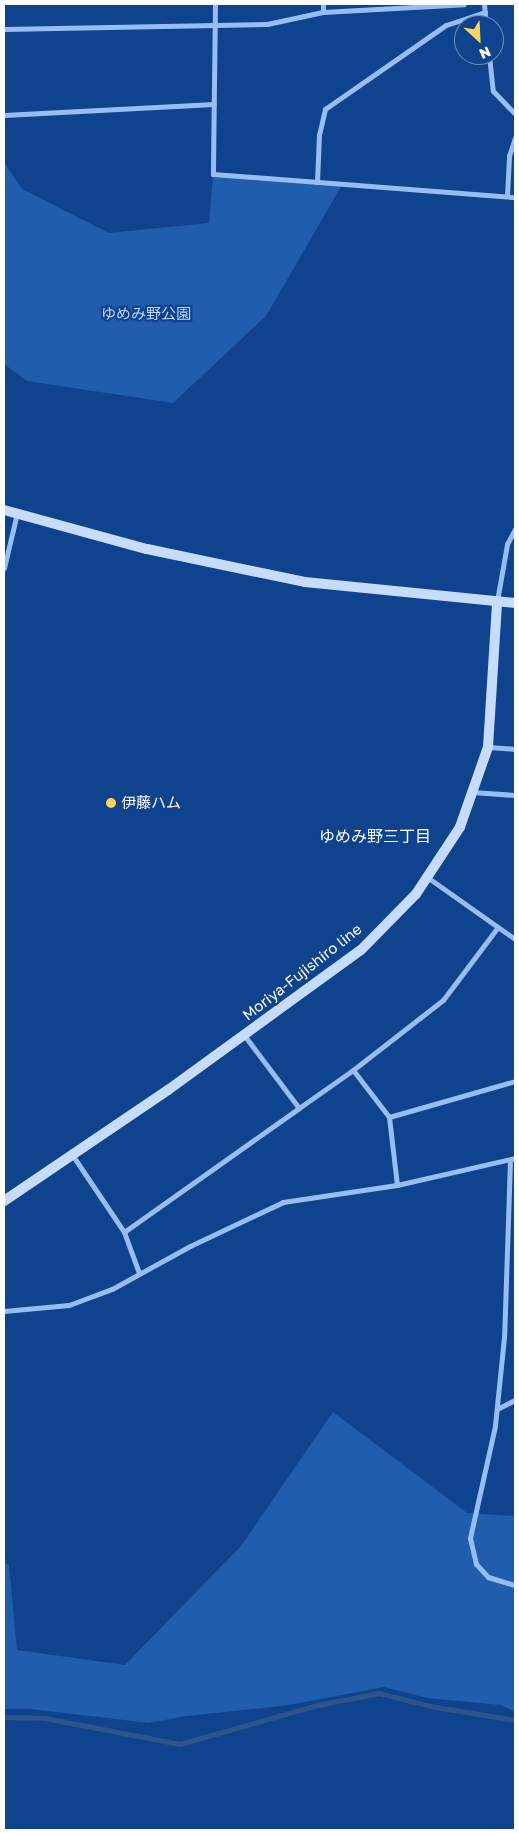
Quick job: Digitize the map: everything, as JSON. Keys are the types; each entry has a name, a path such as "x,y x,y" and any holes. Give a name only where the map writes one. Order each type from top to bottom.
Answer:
{"main road":[{"path":"4,510 148,549 305,582 515,603"},
{"name":"Moriya-Fujishiro line","path":"4,1201 74,1156 360,950 416,894 460,827 488,747 497,602"}],"street":[{"path":"215,4 212,174 515,197"},
{"path":"323,4 323,12"},
{"path":"4,29 267,24 323,12 464,4"},
{"path":"484,4 485,15"},
{"path":"317,182 319,135 325,109 446,25 485,12"},
{"path":"491,65 493,91 515,114"},
{"path":"4,115 214,104"},
{"path":"507,196 509,156 515,138"},
{"path":"4,568 17,513"},
{"path":"497,602 507,544 515,529"},
{"path":"488,747 515,749"},
{"path":"472,792 515,795"},
{"path":"427,877 515,939"},
{"path":"124,1232 353,1070 443,1000 498,927"},
{"path":"244,1035 299,1108"},
{"path":"353,1070 389,1117 397,1185"},
{"path":"389,1117 515,1081"},
{"path":"74,1156 124,1232 139,1273"},
{"path":"4,1311 69,1305 112,1289 139,1273 283,1202 397,1185 513,1159 504,1337 497,1409 470,1538 476,1564 488,1576 515,1585"},
{"path":"497,1409 515,1400"}],"green space":[{"name":"ゆめみ野公園","path":"4,162 22,189 109,233 209,223 213,174 342,185 266,316 173,403 27,381 4,364"},
{"path":"333,1412 467,1513 515,1516 515,1712 501,1705 427,1698 384,1687 283,1706 186,1716 149,1723 31,1709 4,1709 4,1562 9,1565 17,1650 125,1665 241,1546"}],"waterway":[{"path":"4,1717 45,1718 180,1744 318,1705 379,1693 435,1707 515,1720"}],"place":[{"name":"伊藤ハム","path":"111,803"}],"district":[{"name":"ゆめみ野三丁目","path":"375,836"}]}
